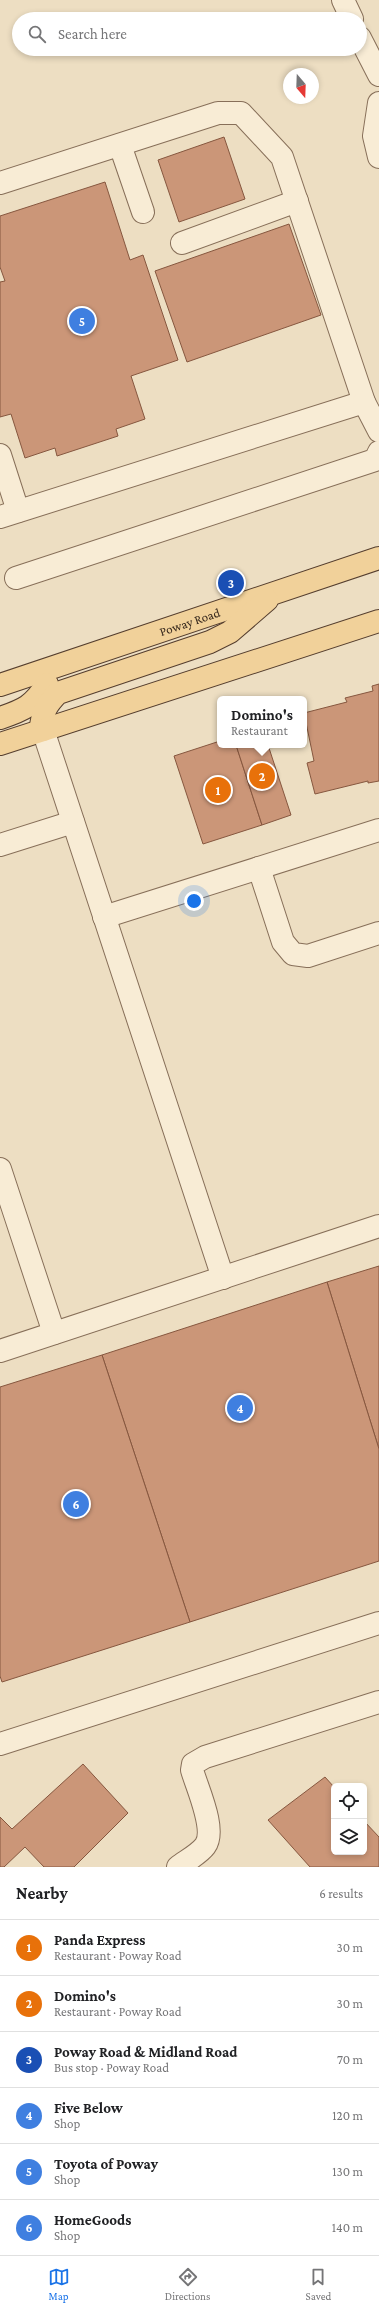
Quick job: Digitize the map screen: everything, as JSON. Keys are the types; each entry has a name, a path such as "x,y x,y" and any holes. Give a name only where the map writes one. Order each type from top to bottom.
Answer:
{"main road":[{"name":"Poway Road","path":"0,685 379,558"},
{"path":"43,730 41,728 41,716 49,702 58,693 210,642 230,632 276,593"},
{"path":"0,744 379,621"},
{"path":"0,718 25,710 35,702 48,683 45,670"}],"street":[{"path":"343,0 349,12"},
{"path":"367,52 379,75"},
{"path":"379,103 374,136 379,156"},
{"path":"0,183 218,114 241,113 282,156 364,402 379,432"},
{"path":"120,144 143,212"},
{"path":"182,243 297,201"},
{"path":"0,455 9,514 364,402"},
{"path":"16,578 375,460 379,452"},
{"path":"43,730 223,1278"},
{"path":"0,845 73,822"},
{"path":"104,917 379,830"},
{"path":"259,868 283,942 293,954 308,956 379,933"},
{"path":"0,1169 54,1333"},
{"path":"0,1351 379,1226"},
{"path":"0,1744 379,1623"},
{"path":"178,1867 205,1846 209,1836 208,1824 192,1770 193,1764 205,1757 379,1702"}],"building":[{"path":"224,137 245,199 179,222 158,160"},
{"path":"105,182 130,260 143,255 178,360 131,376 145,419 116,429 118,436 57,456 55,448 25,458 11,414 0,417 0,282 5,281 0,267 0,216"},
{"path":"289,224 321,315 187,362 155,271"},
{"path":"379,684 379,781 368,783 368,781 315,794 307,763 314,761 307,727 307,712 347,702 345,698 373,691 372,686"},
{"path":"217,742 217,748 237,748 262,825 203,844 174,756"},
{"path":"237,748 269,748 291,815 262,825"},
{"path":"379,1266 379,1449 327,1282"},
{"path":"327,1282 379,1449 379,1561 190,1622 102,1355"},
{"path":"102,1355 190,1622 2,1682 0,1676 0,1387"},
{"path":"83,1764 128,1813 74,1867 44,1867 25,1847 4,1867 0,1867 0,1817 12,1829"},
{"path":"325,1777 331,1784 331,1855 367,1855 367,1824 379,1837 379,1867 310,1867 268,1820"}],"place":[{"name":"Toyota of Poway","path":"82,321"},
{"name":"Poway Road & Midland Road","path":"231,583"},
{"name":"Domino's","path":"262,776"},
{"name":"Panda Express","path":"218,790"},
{"name":"Five Below","path":"240,1408"},
{"name":"HomeGoods","path":"76,1504"}]}
